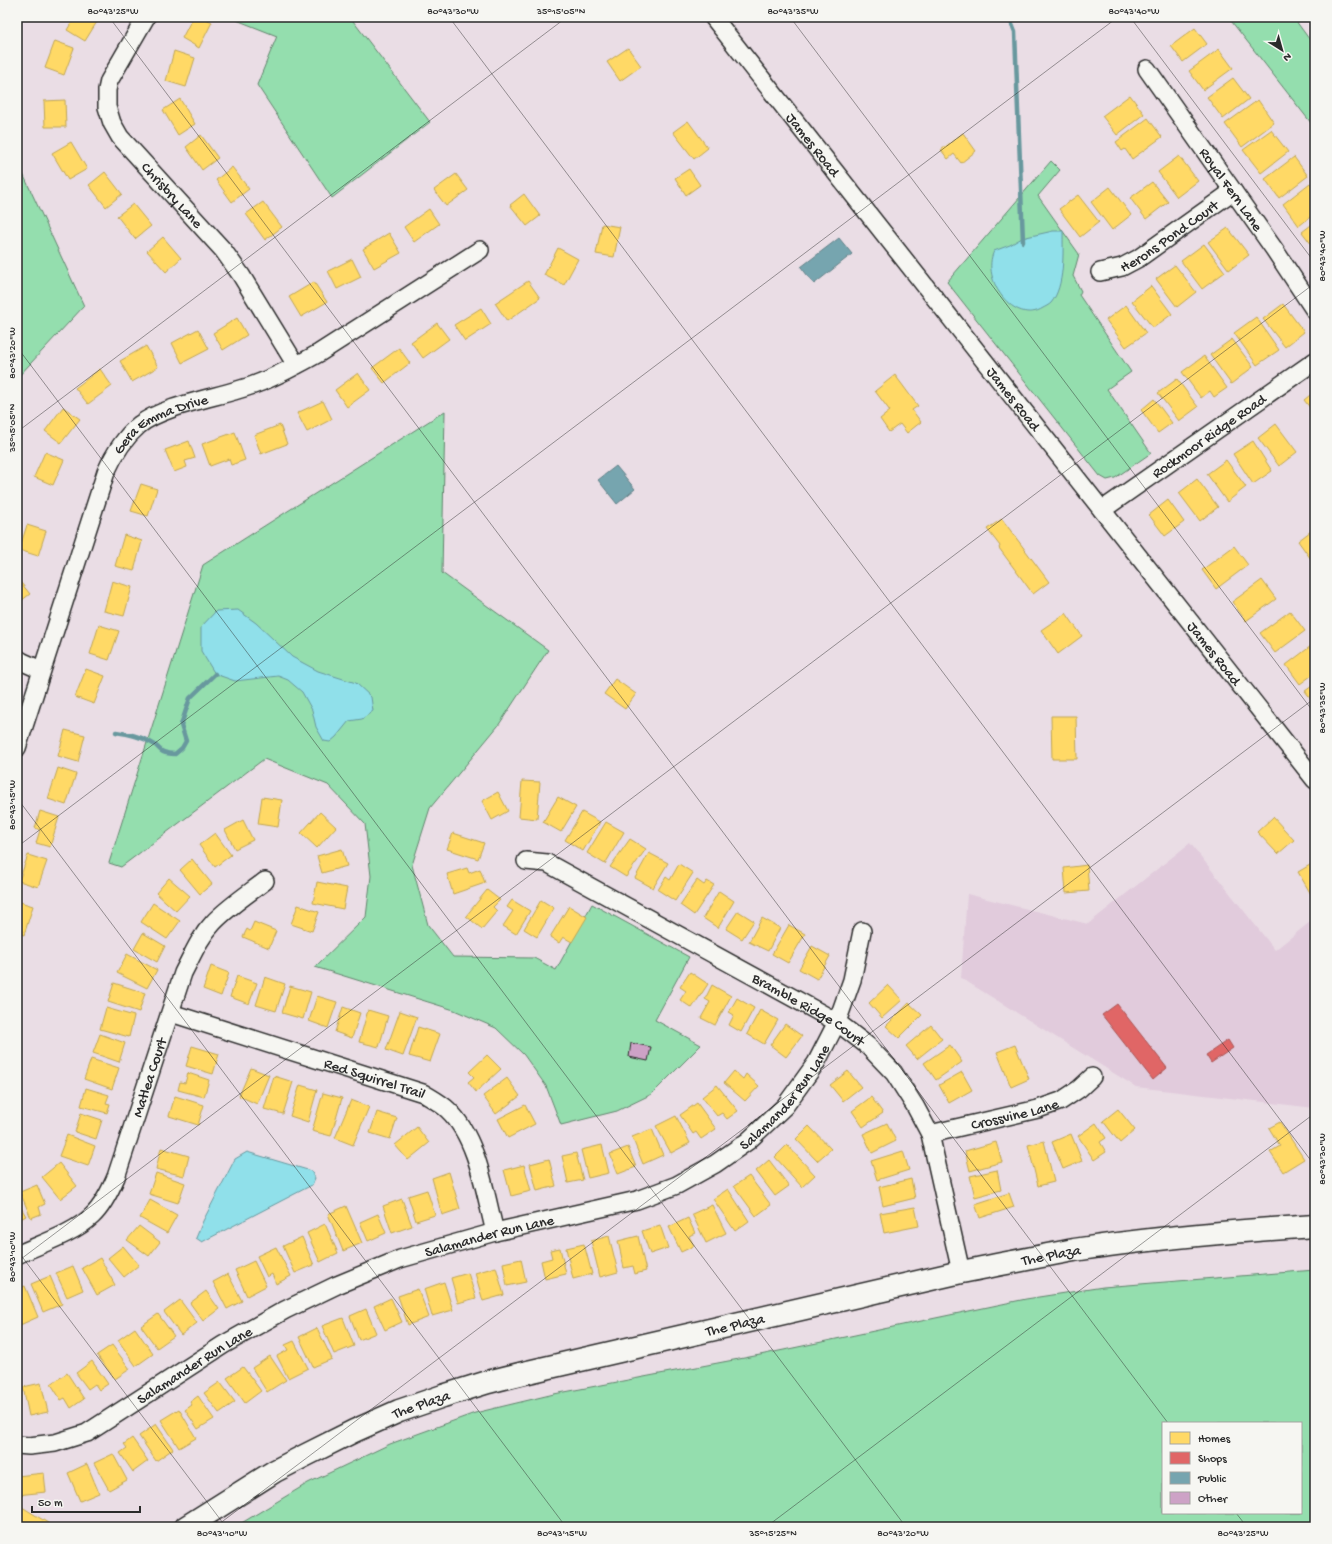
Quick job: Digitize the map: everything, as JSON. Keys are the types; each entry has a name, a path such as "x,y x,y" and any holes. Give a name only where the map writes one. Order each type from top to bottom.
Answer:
{"street":[{"name":"Chrisbry Lane","path":"146,17 109,81 106,98 112,123 120,137 223,250 241,274 296,365"},
{"name":"James Road","path":"713,17 1315,780"},
{"name":"Royal Fern Lane","path":"1147,69 1234,191 1315,311"},
{"name":"Herons Pond Court","path":"1100,272 1122,267 1139,258 1234,191"},
{"name":"Gera Emma Drive","path":"17,748 106,472 112,457 124,439 140,424 159,414 257,384 319,353 480,250"},
{"name":"Rockmoor Ridge Road","path":"1102,510 1315,361"},
{"path":"17,658 41,670"},
{"name":"Bramble Ridge Court","path":"526,861 547,863 837,1022 868,1046 894,1073 915,1106 930,1134 960,1272"},
{"name":"Matlea Court","path":"17,1255 72,1230 92,1216 107,1197 116,1177 183,973 196,947 212,924 232,906 265,881"},
{"name":"Salamander Run Lane","path":"17,1445 29,1446 56,1443 87,1433 223,1345 285,1310 337,1285 400,1259 495,1232 637,1200 677,1185 715,1164 748,1141 785,1106 816,1063 837,1022 852,980 862,931"},
{"name":"Red Squirrel Trail","path":"171,1013 423,1093 448,1110 464,1131 474,1150 495,1232"},
{"name":"Crossvine Lane","path":"930,1134 1038,1109 1061,1101 1079,1090 1092,1077"},
{"name":"The Plaza","path":"186,1527 274,1471 354,1431 399,1411 488,1382 960,1272 1074,1250 1265,1229 1315,1226"}],"shaded area":[{"path":"1190,843 1275,950 1315,918 1315,1108 1136,1087 961,978 967,894 1088,924"}],"green space":[{"path":"229,17 350,17 430,122 332,198 257,85 277,36"},
{"path":"1228,17 1293,17 1315,47 1315,128"},
{"path":"17,161 84,306 17,378"},
{"path":"1051,161 1060,170 1038,196 1079,254 1073,276 1081,291 1079,295 1131,372 1107,389 1151,453 1115,478 1107,480 1100,476 947,282"},
{"path":"445,411 442,573 548,650 498,726 430,808 412,865 428,925 453,957 534,958 556,970 592,904 689,957 655,1020 701,1045 652,1094 617,1111 561,1125 546,1086 524,1055 496,1028 454,1010 315,967 366,917 371,876 365,824 328,785 264,759 121,867 109,863 203,565"},
{"path":"1315,1270 1315,1527 235,1527 308,1483 390,1444 475,1413 554,1394 760,1355 1026,1299 1103,1287"}],"water":[{"path":"1053,231 1063,231 1061,279 1056,296 1051,303 1043,308 1032,312 1022,311 1012,306 996,287 992,275 991,263 994,251 1010,245 1022,238"},
{"path":"238,610 256,623 292,657 318,671 356,683 371,697 373,711 362,719 349,721 330,742 324,741 316,727 312,710 302,692 288,680 278,676 235,681 215,674 201,651 201,627 216,611"},
{"path":"247,1152 311,1171 315,1178 312,1185 202,1242 196,1238 203,1221 235,1159"}],"building: Homes":[{"path":"75,17 100,17 85,41 67,30"},
{"path":"193,17 202,17 212,22 199,48 182,38"},
{"path":"1195,28 1207,44 1183,62 1171,46"},
{"path":"55,41 74,48 64,75 45,68"},
{"path":"628,48 641,66 620,81 607,62"},
{"path":"1219,49 1233,68 1203,90 1189,71"},
{"path":"174,51 195,58 186,87 166,81"},
{"path":"1233,78 1249,99 1223,119 1207,97"},
{"path":"1130,95 1144,114 1117,135 1102,116"},
{"path":"180,99 195,124 178,135 163,110"},
{"path":"65,100 66,127 45,127 44,101"},
{"path":"1258,100 1274,123 1242,147 1225,124"},
{"path":"1148,118 1162,137 1132,159 1125,149 1122,151 1116,142"},
{"path":"688,121 708,148 694,159 673,132"},
{"path":"1271,130 1288,152 1261,173 1243,150"},
{"path":"963,133 976,151 961,163 954,154 948,159 941,150"},
{"path":"201,135 218,158 202,170 186,147"},
{"path":"71,142 87,169 68,180 52,153"},
{"path":"1179,156 1198,181 1177,197 1158,172"},
{"path":"1294,157 1308,176 1279,198 1265,179"},
{"path":"232,167 249,189 232,202 216,180"},
{"path":"689,169 700,185 686,195 675,178"},
{"path":"105,172 122,194 106,207 89,185"},
{"path":"456,174 468,190 446,206 434,190"},
{"path":"1152,182 1168,202 1146,219 1130,198"},
{"path":"1310,183 1315,189 1315,213 1299,226 1283,204"},
{"path":"1110,187 1131,215 1112,230 1091,202"},
{"path":"524,194 540,216 527,226 510,205"},
{"path":"1078,195 1099,222 1080,237 1059,209"},
{"path":"263,202 282,227 265,240 246,214"},
{"path":"133,204 151,226 135,239 117,216"},
{"path":"429,209 439,224 414,242 404,227"},
{"path":"1315,222 1315,249 1302,232"},
{"path":"602,224 620,227 614,257 596,254"},
{"path":"1228,228 1249,255 1229,270 1208,242"},
{"path":"389,233 401,253 374,268 363,249"},
{"path":"163,237 181,258 166,272 147,251"},
{"path":"1204,244 1225,272 1202,289 1181,261"},
{"path":"558,248 578,259 564,285 544,275"},
{"path":"352,259 361,277 337,289 328,271"},
{"path":"1175,265 1196,292 1177,307 1156,279"},
{"path":"528,281 540,298 507,321 495,303"},
{"path":"314,282 327,302 301,317 289,297"},
{"path":"1151,286 1172,314 1153,328 1132,301"},
{"path":"1283,304 1304,332 1285,347 1263,319"},
{"path":"1126,305 1146,333 1126,347 1106,320"},
{"path":"481,308 491,324 465,341 454,325"},
{"path":"1256,317 1279,350 1257,365 1234,333"},
{"path":"237,318 247,335 223,350 213,333"},
{"path":"437,323 449,339 423,358 411,342"},
{"path":"198,329 209,349 182,363 172,343"},
{"path":"1232,339 1253,367 1231,384 1210,355"},
{"path":"146,346 158,367 132,382 120,361"},
{"path":"399,348 410,363 384,383 372,368"},
{"path":"1204,356 1227,388 1214,397 1210,391 1201,398 1182,372"},
{"path":"100,369 112,386 88,404 75,388"},
{"path":"358,373 370,390 347,407 335,390"},
{"path":"895,375 918,406 912,410 921,422 907,433 900,424 889,432 880,419 890,411 875,391"},
{"path":"1177,379 1198,407 1179,421 1158,393"},
{"path":"1315,391 1315,414 1304,400"},
{"path":"1154,399 1172,423 1158,433 1141,410"},
{"path":"323,401 332,419 307,432 297,413"},
{"path":"63,407 80,419 61,443 45,431"},
{"path":"1276,424 1297,452 1279,466 1258,438"},
{"path":"280,425 287,444 261,454 254,435"},
{"path":"235,432 245,460 231,465 229,459 210,466 202,444"},
{"path":"189,441 195,458 185,461 187,467 174,472 165,450"},
{"path":"1253,441 1272,471 1253,484 1233,454"},
{"path":"45,452 64,460 53,485 34,477"},
{"path":"1226,460 1246,487 1227,502 1207,474"},
{"path":"1197,479 1218,507 1200,521 1179,493"},
{"path":"141,484 157,489 148,516 131,511"},
{"path":"1168,500 1184,522 1165,536 1149,515"},
{"path":"1002,519 1049,582 1033,594 987,529"},
{"path":"27,525 46,531 38,556 19,550"},
{"path":"1315,528 1315,560 1313,562 1298,541"},
{"path":"124,535 142,541 134,571 115,566"},
{"path":"1234,546 1248,565 1216,589 1202,570"},
{"path":"17,578 30,594 17,604"},
{"path":"1262,580 1276,599 1246,621 1232,602"},
{"path":"112,581 132,587 124,616 104,611"},
{"path":"1290,611 1305,631 1275,653 1260,633"},
{"path":"1066,613 1082,636 1058,654 1041,630"},
{"path":"99,625 119,631 109,660 90,654"},
{"path":"1315,643 1315,673 1300,684 1286,665"},
{"path":"86,669 105,676 94,704 75,697"},
{"path":"615,679 636,694 625,709 604,694"},
{"path":"1315,684 1315,704 1305,691"},
{"path":"1051,716 1076,716 1077,759 1052,759"},
{"path":"65,730 85,735 78,762 58,756"},
{"path":"58,768 76,774 66,805 48,799"},
{"path":"522,781 540,782 537,819 519,817"},
{"path":"498,792 508,811 492,820 482,801"},
{"path":"262,797 282,800 278,827 258,824"},
{"path":"558,797 576,807 561,832 543,822"},
{"path":"40,811 59,817 50,847 36,843 40,830 35,828"},
{"path":"320,812 336,827 317,848 301,833"},
{"path":"582,812 600,822 583,851 565,840"},
{"path":"1273,817 1294,840 1278,854 1257,832"},
{"path":"243,820 253,840 235,849 225,830"},
{"path":"606,822 624,832 605,864 587,853"},
{"path":"215,833 231,855 215,867 199,845"},
{"path":"453,833 484,843 478,859 447,849"},
{"path":"630,839 646,849 626,877 610,867"},
{"path":"342,849 347,866 322,873 317,856"},
{"path":"649,853 668,863 653,888 635,878"},
{"path":"28,855 47,861 38,887 19,881"},
{"path":"192,859 212,884 200,894 180,870"},
{"path":"1315,862 1315,901 1298,872"},
{"path":"679,864 693,873 675,901 658,890 666,877 670,880"},
{"path":"1087,865 1089,891 1066,893 1064,868"},
{"path":"467,868 469,873 480,869 485,883 453,894 447,874"},
{"path":"169,878 190,896 176,911 156,893"},
{"path":"697,880 704,885 707,881 714,885 694,915 680,905"},
{"path":"317,882 347,888 343,909 313,903"},
{"path":"487,890 500,900 493,907 497,911 482,929 466,916"},
{"path":"719,891 734,901 718,928 703,918"},
{"path":"512,900 530,911 516,934 503,926 513,911 507,907"},
{"path":"541,900 554,908 537,937 524,929"},
{"path":"17,901 33,906 24,935 17,933"},
{"path":"153,903 180,921 167,939 141,922"},
{"path":"298,905 319,912 312,931 291,924"},
{"path":"569,906 587,917 572,942 563,937 559,943 550,937"},
{"path":"738,911 754,921 742,939 726,929"},
{"path":"762,918 780,928 768,951 749,942"},
{"path":"254,922 276,931 269,948 243,937 247,929 250,931"},
{"path":"789,925 805,934 788,963 772,954"},
{"path":"143,933 165,946 157,962 134,949"},
{"path":"812,946 830,956 817,979 799,969"},
{"path":"127,954 157,970 147,988 117,973"},
{"path":"211,966 229,973 221,996 203,989"},
{"path":"690,972 708,984 692,1008 680,1000 686,991 680,987"},
{"path":"237,976 257,983 249,1004 230,997"},
{"path":"265,977 285,984 276,1011 256,1005"},
{"path":"114,983 145,993 139,1012 108,1002"},
{"path":"712,985 731,996 715,1025 701,1018 710,1002 705,999"},
{"path":"888,985 902,1000 882,1018 869,1003"},
{"path":"290,986 311,992 303,1019 282,1013"},
{"path":"317,996 337,1002 328,1028 309,1021"},
{"path":"737,998 754,1008 741,1032 729,1025 734,1015 729,1012"},
{"path":"909,1003 922,1015 899,1038 886,1026"},
{"path":"343,1007 360,1013 352,1038 335,1032"},
{"path":"106,1008 134,1016 129,1037 100,1029"},
{"path":"368,1010 388,1016 379,1047 359,1042"},
{"path":"760,1010 778,1020 764,1044 747,1034"},
{"path":"400,1011 417,1017 403,1056 386,1050"},
{"path":"785,1024 802,1036 786,1057 770,1045"},
{"path":"931,1025 942,1039 917,1059 906,1046"},
{"path":"418,1027 440,1034 430,1062 409,1056"},
{"path":"100,1034 125,1043 119,1062 93,1053"},
{"path":"950,1045 962,1062 936,1080 924,1063"},
{"path":"1015,1045 1029,1079 1011,1087 997,1052"},
{"path":"192,1046 219,1054 213,1074 186,1066"},
{"path":"487,1055 501,1069 476,1092 468,1082 474,1077 469,1072"},
{"path":"91,1059 119,1068 112,1089 84,1079"},
{"path":"251,1068 269,1075 257,1104 239,1096"},
{"path":"734,1071 743,1079 746,1074 759,1086 745,1101 724,1083"},
{"path":"848,1071 861,1087 843,1101 830,1085"},
{"path":"962,1072 972,1090 949,1103 939,1085"},
{"path":"188,1073 209,1080 204,1097 178,1090 180,1082 185,1083"},
{"path":"274,1076 293,1082 283,1114 264,1109"},
{"path":"507,1078 520,1096 496,1114 483,1096"},
{"path":"300,1085 317,1090 308,1122 290,1116"},
{"path":"717,1085 738,1111 727,1119 722,1113 717,1116 702,1097"},
{"path":"86,1088 109,1095 106,1103 110,1104 107,1113 81,1106"},
{"path":"323,1093 342,1098 331,1136 312,1131"},
{"path":"175,1096 204,1105 198,1125 169,1116"},
{"path":"871,1097 883,1113 863,1127 852,1111"},
{"path":"351,1100 369,1107 353,1145 335,1138"},
{"path":"697,1103 716,1129 701,1139 696,1132 693,1134 680,1115"},
{"path":"525,1105 535,1124 508,1138 498,1119"},
{"path":"1118,1109 1135,1130 1120,1143 1103,1121"},
{"path":"377,1112 397,1118 390,1139 370,1133"},
{"path":"81,1113 102,1120 96,1139 75,1132"},
{"path":"676,1116 690,1143 671,1153 656,1126"},
{"path":"1280,1122 1304,1159 1283,1172 1270,1152 1280,1146 1269,1128"},
{"path":"887,1123 896,1141 872,1153 863,1134"},
{"path":"1096,1123 1106,1138 1100,1142 1106,1152 1094,1160 1078,1136"},
{"path":"809,1126 831,1149 817,1161 796,1139"},
{"path":"417,1127 429,1143 408,1160 395,1145"},
{"path":"652,1129 663,1155 643,1164 632,1137"},
{"path":"1071,1134 1082,1161 1063,1169 1052,1142"},
{"path":"67,1135 95,1146 88,1166 59,1156"},
{"path":"1044,1141 1054,1182 1038,1186 1028,1145"},
{"path":"996,1142 1002,1162 970,1171 965,1151"},
{"path":"602,1145 609,1173 588,1178 581,1150"},
{"path":"787,1145 815,1175 802,1187 775,1157"},
{"path":"628,1147 636,1167 618,1174 610,1154"},
{"path":"161,1148 189,1156 184,1176 156,1169"},
{"path":"903,1151 909,1170 877,1180 871,1161"},
{"path":"576,1153 583,1180 568,1183 562,1156"},
{"path":"549,1159 556,1186 537,1191 530,1164"},
{"path":"769,1160 789,1186 775,1196 756,1171"},
{"path":"59,1163 77,1186 60,1199 42,1177"},
{"path":"524,1165 531,1191 511,1196 504,1170"},
{"path":"997,1170 1001,1190 975,1197 970,1176"},
{"path":"449,1172 460,1209 442,1215 432,1178"},
{"path":"156,1173 185,1183 178,1203 149,1194"},
{"path":"749,1176 771,1205 756,1216 734,1186"},
{"path":"911,1179 915,1198 883,1206 879,1187"},
{"path":"37,1185 45,1204 39,1207 41,1214 31,1218 20,1192"},
{"path":"728,1189 749,1221 735,1231 713,1199"},
{"path":"427,1190 435,1215 416,1221 408,1196"},
{"path":"1009,1193 1014,1207 980,1218 975,1204"},
{"path":"402,1199 412,1226 392,1233 383,1206"},
{"path":"150,1200 177,1215 167,1233 140,1218"},
{"path":"17,1201 26,1216 17,1221"},
{"path":"712,1205 726,1233 706,1243 692,1214"},
{"path":"346,1206 362,1243 343,1251 328,1214"},
{"path":"915,1207 919,1226 884,1233 880,1213"},
{"path":"378,1214 386,1233 368,1241 360,1222"},
{"path":"688,1218 695,1233 689,1236 694,1246 681,1252 669,1227"},
{"path":"325,1224 338,1253 320,1262 307,1233"},
{"path":"660,1225 668,1248 650,1254 642,1231"},
{"path":"139,1226 160,1242 149,1256 127,1240"},
{"path":"609,1236 618,1272 600,1277 591,1241"},
{"path":"638,1236 646,1271 635,1274 633,1266 624,1268 618,1241"},
{"path":"302,1237 314,1265 295,1273 283,1246"},
{"path":"584,1244 592,1274 573,1279 566,1248"},
{"path":"123,1246 139,1265 124,1277 108,1258"},
{"path":"276,1247 291,1276 276,1284 272,1274 267,1277 257,1256"},
{"path":"560,1248 566,1274 545,1279 541,1261 552,1258 550,1250"},
{"path":"100,1258 115,1285 97,1295 82,1268"},
{"path":"521,1259 526,1282 507,1286 503,1263"},
{"path":"254,1261 266,1286 247,1296 235,1270"},
{"path":"73,1266 83,1290 67,1297 56,1273"},
{"path":"496,1267 504,1295 483,1301 475,1273"},
{"path":"468,1273 476,1298 458,1303 451,1278"},
{"path":"228,1274 242,1301 227,1309 213,1282"},
{"path":"50,1276 62,1304 43,1312 31,1284"},
{"path":"444,1282 453,1310 432,1316 424,1289"},
{"path":"25,1286 38,1317 20,1325 17,1317 17,1289"},
{"path":"418,1289 429,1317 408,1325 398,1296"},
{"path":"206,1291 219,1309 203,1321 190,1303"},
{"path":"391,1298 402,1322 385,1330 374,1306"},
{"path":"180,1300 197,1323 181,1335 164,1312"},
{"path":"366,1309 376,1333 359,1340 350,1316"},
{"path":"158,1314 174,1336 157,1348 141,1326"},
{"path":"343,1318 354,1346 334,1354 322,1326"},
{"path":"135,1328 153,1354 136,1366 118,1340"},
{"path":"317,1328 332,1359 313,1367 299,1337"},
{"path":"294,1341 308,1368 288,1378 277,1356 288,1350 285,1345"},
{"path":"112,1345 130,1369 115,1379 97,1355"},
{"path":"270,1356 286,1380 267,1392 252,1368"},
{"path":"92,1361 108,1384 99,1390 95,1384 88,1389 76,1373"},
{"path":"243,1367 261,1391 245,1403 227,1378"},
{"path":"67,1373 84,1399 71,1408 65,1398 61,1400 51,1384"},
{"path":"220,1382 235,1402 219,1413 204,1393"},
{"path":"41,1383 48,1412 29,1416 23,1387"},
{"path":"198,1396 214,1419 198,1429 185,1410 192,1405 190,1402"},
{"path":"179,1409 196,1438 179,1448 161,1420"},
{"path":"156,1424 173,1449 156,1461 139,1436"},
{"path":"132,1438 148,1461 133,1472 120,1453 127,1448 124,1444"},
{"path":"113,1454 127,1480 109,1490 94,1463"},
{"path":"87,1464 99,1493 80,1501 68,1473"},
{"path":"44,1473 46,1492 17,1495 17,1476"},
{"path":"22,1507 48,1523 46,1527 17,1527 17,1516"}],"building: Shops":[{"path":"1117,1004 1167,1068 1153,1080 1102,1015"},
{"path":"1228,1040 1233,1048 1211,1063 1206,1055"}],"building: Public":[{"path":"839,238 852,254 814,284 801,267"},
{"path":"616,466 635,489 617,504 598,480"}],"building: Other":[{"path":"631,1043 651,1047 648,1061 629,1057"}],"waterway":[{"path":"1009,17 1015,32 1023,242"},
{"path":"116,732 142,738 154,744 165,753 175,754 182,748 186,741 181,725 190,698 215,674"}]}
